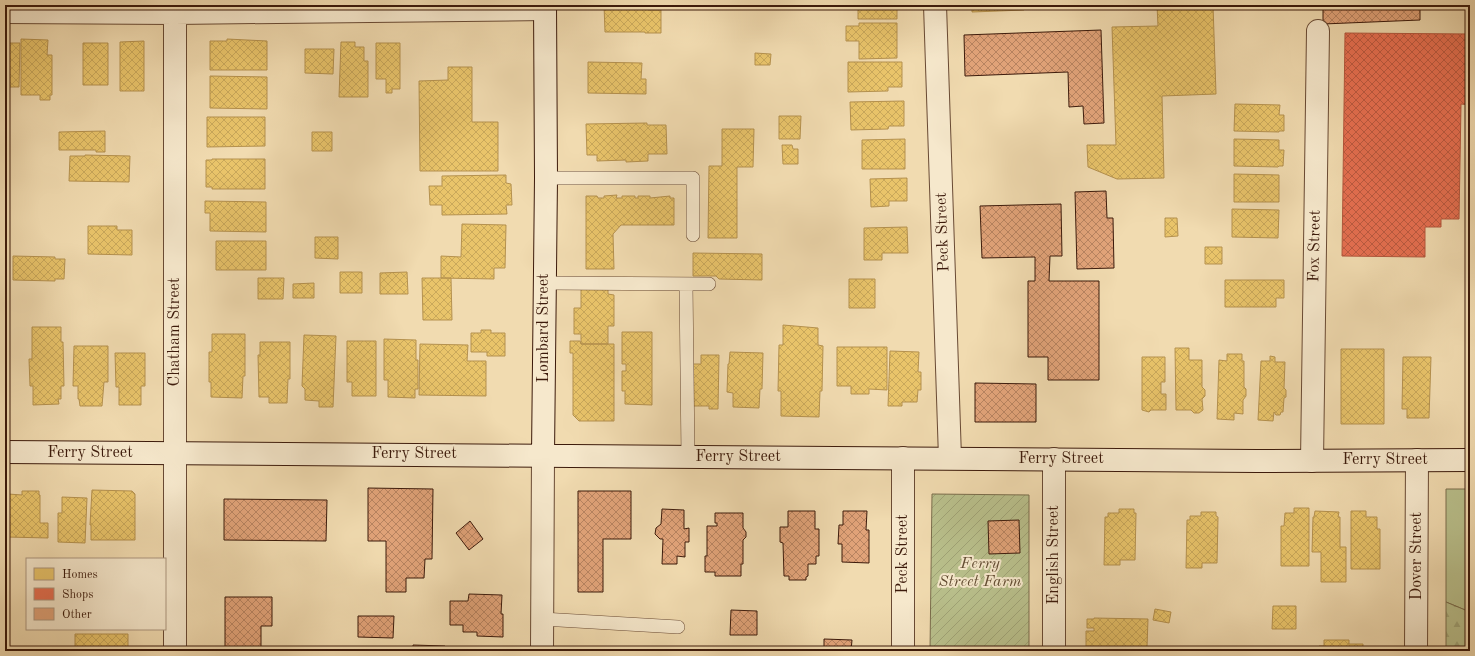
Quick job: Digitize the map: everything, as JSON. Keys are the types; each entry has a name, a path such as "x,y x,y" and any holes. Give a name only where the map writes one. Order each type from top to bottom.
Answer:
{"street":[{"name":"Peck Street","path":"935,5 950,458"},
{"path":"5,12 175,13 545,7"},
{"name":"Lombard Street","path":"542,651 546,178 545,7"},
{"name":"Chatham Street","path":"175,13 175,651"},
{"name":"Fox Street","path":"1312,461 1318,31"},
{"name":"Ferry Street","path":"5,452 1312,461 1470,460"},
{"name":"Peck Street","path":"903,458 903,651"},
{"name":"English Street","path":"1054,459 1054,651"},
{"name":"Dover Street","path":"1416,651 1417,460"}],"lane":[{"path":"546,178 693,178 693,235"},
{"path":"545,283 709,284"},
{"path":"686,284 688,456"},
{"path":"542,619 678,627"}],"green space":[{"path":"1446,489 1470,489 1470,612 1446,602"},
{"name":"Ferry Street Farm","path":"932,494 1029,495 1029,651 930,651"},
{"path":"1446,602 1470,612 1470,651 1446,651"}],"building: Homes":[{"path":"604,5 648,5 648,10 661,10 661,33 605,32"},
{"path":"858,5 897,5 897,19 858,19"},
{"path":"972,5 1024,5 1024,10 972,12"},
{"path":"1157,5 1213,5 1216,94 1162,96 1164,178 1117,179 1088,167 1087,145 1116,145 1112,27 1158,26"},
{"path":"859,23 897,23 897,58 859,59 859,41 846,41 846,26 859,26"},
{"path":"21,39 48,40 47,55 52,55 52,95 50,95 50,100 40,100 40,95 21,95"},
{"path":"227,39 267,41 267,70 210,70 210,41 227,41"},
{"path":"144,41 144,91 120,91 120,42"},
{"path":"341,42 355,42 355,47 364,47 364,61 368,61 368,97 339,97"},
{"path":"5,43 20,43 19,87 5,87"},
{"path":"83,43 108,43 108,85 83,85"},
{"path":"376,43 400,43 400,89 392,89 392,93 386,93 386,79 376,79"},
{"path":"305,49 334,49 333,74 305,73"},
{"path":"755,53 771,54 770,65 755,65"},
{"path":"588,62 642,63 641,79 646,79 646,94 588,93"},
{"path":"848,62 902,62 902,87 888,87 888,91 848,92"},
{"path":"448,67 472,67 472,122 498,122 498,171 420,171 419,81 448,80"},
{"path":"210,76 267,77 267,109 210,108"},
{"path":"904,101 904,126 889,126 888,129 851,130 850,102"},
{"path":"1235,104 1280,105 1279,115 1284,115 1284,131 1234,131"},
{"path":"779,116 801,116 800,139 779,139"},
{"path":"207,117 265,117 265,146 207,147"},
{"path":"647,123 647,125 666,125 667,154 648,154 648,161 626,162 626,160 597,161 597,155 587,155 586,124"},
{"path":"722,129 754,129 753,167 737,167 737,238 708,238 709,166 722,166"},
{"path":"105,131 105,152 96,152 96,150 59,150 59,132"},
{"path":"312,132 332,132 332,151 312,151"},
{"path":"905,139 905,169 862,169 862,140"},
{"path":"1234,139 1279,140 1279,150 1284,150 1283,166 1234,166"},
{"path":"782,145 792,145 793,149 798,149 798,164 783,164"},
{"path":"70,156 130,156 129,182 69,181"},
{"path":"265,159 265,189 212,189 212,187 206,187 206,160"},
{"path":"1234,174 1279,175 1279,202 1234,202"},
{"path":"506,175 506,183 511,184 512,205 506,205 507,214 442,215 442,205 430,205 429,186 442,186 442,176"},
{"path":"907,178 907,201 889,201 889,206 871,207 870,179"},
{"path":"617,195 616,198 622,198 622,196 635,196 635,198 638,198 638,196 650,196 650,198 670,196 670,198 674,198 674,225 621,225 613,234 614,269 586,269 586,196 597,196 598,198 604,198 604,196"},
{"path":"205,201 266,202 266,232 210,231 210,213 205,213"},
{"path":"1232,209 1279,210 1278,238 1232,237"},
{"path":"1165,218 1177,218 1178,236 1165,237"},
{"path":"462,224 506,225 505,268 494,268 494,279 441,278 441,256 461,257"},
{"path":"88,226 117,226 117,230 132,230 132,255 88,254"},
{"path":"907,227 908,253 882,253 882,260 864,260 864,228"},
{"path":"315,237 338,237 338,259 315,258"},
{"path":"216,241 266,241 266,270 216,270"},
{"path":"1205,247 1222,247 1222,264 1205,264"},
{"path":"693,253 762,254 762,280 719,279 716,276 693,276"},
{"path":"13,256 55,257 55,259 65,259 64,279 55,279 55,281 13,280"},
{"path":"340,272 362,272 362,293 340,293"},
{"path":"407,272 408,294 380,294 380,273"},
{"path":"258,278 284,278 283,299 258,299"},
{"path":"422,278 451,278 452,320 423,320"},
{"path":"849,279 875,279 875,308 849,308"},
{"path":"1225,280 1284,280 1284,298 1276,298 1276,307 1225,307"},
{"path":"314,283 314,298 293,298 293,284"},
{"path":"581,289 608,289 608,294 614,295 614,326 608,326 608,344 581,344 581,334 574,334 574,308 581,308"},
{"path":"783,325 818,328 818,345 823,346 822,391 820,391 819,417 781,416 781,391 778,391 779,345 783,345"},
{"path":"32,327 61,327 61,342 63,342 64,386 61,386 61,399 58,399 59,404 33,405 33,386 30,386 29,359 32,359"},
{"path":"481,330 491,330 491,333 505,333 505,356 487,356 487,352 471,352 471,333 481,333"},
{"path":"622,332 652,332 652,405 625,404 625,391 622,391 622,371 626,371 626,364 622,364"},
{"path":"212,334 245,334 245,376 243,376 242,398 211,397 211,382 209,382 209,352 212,352"},
{"path":"304,335 336,336 333,407 319,407 319,401 305,400 305,389 302,386"},
{"path":"384,339 416,340 418,389 415,389 415,398 388,397 388,380 384,380"},
{"path":"5,341 8,341 8,381 6,382 6,401"},
{"path":"347,341 376,341 376,396 352,396 352,382 347,382"},
{"path":"570,341 580,341 581,344 614,344 614,421 579,421 573,415 573,353 570,353"},
{"path":"260,342 290,342 290,379 288,379 287,403 269,403 269,397 259,397 258,355 260,355"},
{"path":"420,344 468,345 467,361 486,361 486,396 419,395"},
{"path":"74,346 108,346 108,382 104,382 102,406 80,406 78,399 78,386 73,386"},
{"path":"837,347 887,347 887,390 869,389 869,394 851,394 851,386 837,386"},
{"path":"1175,348 1189,348 1189,360 1202,360 1202,387 1205,390 1205,396 1202,399 1203,410 1199,413 1194,413 1191,410 1176,410"},
{"path":"1341,349 1384,349 1384,424 1341,424"},
{"path":"890,351 919,352 918,372 921,372 921,390 918,390 917,402 902,402 902,406 888,406"},
{"path":"730,352 763,353 762,389 760,389 759,408 733,407 733,393 727,392"},
{"path":"115,353 145,353 145,386 141,386 141,405 119,405 119,387 116,387"},
{"path":"1227,354 1242,354 1242,361 1244,361 1244,387 1246,389 1246,396 1243,400 1243,414 1234,413 1234,420 1217,419 1219,360 1227,361"},
{"path":"701,355 719,355 718,409 709,409 709,406 692,406 692,364 701,364"},
{"path":"1270,356 1275,357 1275,362 1285,362 1284,388 1286,390 1286,397 1284,398 1283,412 1281,412 1280,415 1276,415 1274,412 1273,421 1258,420 1261,361 1270,361"},
{"path":"1142,357 1165,357 1165,382 1161,382 1161,394 1166,394 1166,410 1151,410 1149,412 1142,410"},
{"path":"1403,357 1431,357 1429,418 1407,418 1407,409 1402,409"},
{"path":"92,490 132,491 135,494 135,540 91,540 90,525"},
{"path":"22,491 39,491 40,523 48,523 48,538 7,537 8,494 22,495"},
{"path":"62,497 87,498 85,543 58,542 58,513 62,513"},
{"path":"1294,508 1309,508 1309,566 1281,566 1281,526 1284,526 1285,513 1294,513"},
{"path":"1119,509 1134,509 1134,513 1136,513 1135,560 1120,560 1120,565 1104,565 1105,517 1108,517 1108,513 1119,513"},
{"path":"1315,511 1339,512 1340,547 1346,547 1346,582 1321,582 1321,552 1312,552 1313,517"},
{"path":"1351,511 1366,511 1366,517 1377,517 1377,529 1380,529 1380,569 1351,569"},
{"path":"1201,512 1216,512 1216,516 1218,517 1217,563 1202,563 1202,568 1186,568 1187,520 1190,520 1190,516 1201,516"},
{"path":"1273,606 1296,606 1296,629 1272,629"},
{"path":"1155,609 1171,612 1169,623 1153,620"},
{"path":"1087,619 1148,619 1147,647 1086,646 1086,631 1094,631 1094,628 1087,628"},
{"path":"75,634 128,634 128,649 136,649 136,651 75,651"},
{"path":"1324,640 1349,640 1349,644 1363,644 1363,651 1319,651 1319,646 1324,646"}],"building: Shops":[{"path":"1345,33 1470,34 1470,105 1461,104 1459,219 1441,219 1441,227 1425,227 1425,257 1342,256"}],"building: Other":[{"path":"1323,5 1420,5 1420,20 1323,24"},
{"path":"1101,30 1104,123 1084,124 1083,106 1069,107 1068,72 965,76 964,35"},
{"path":"1106,191 1107,218 1113,218 1114,268 1077,269 1075,192"},
{"path":"1061,204 1062,256 1050,256 1049,281 1099,281 1099,380 1048,380 1048,357 1028,357 1028,281 1035,281 1035,257 982,258 980,206"},
{"path":"975,383 1036,384 1036,422 975,422"},
{"path":"368,488 433,489 432,559 425,559 424,578 406,578 406,592 386,592 386,541 368,541"},
{"path":"578,491 631,491 631,539 603,539 603,592 578,592"},
{"path":"224,499 327,500 326,541 224,540"},
{"path":"662,509 684,510 684,529 689,528 689,542 685,542 685,557 677,556 677,564 662,564 663,539 660,539 655,534 656,528 661,524"},
{"path":"788,511 815,511 815,529 819,529 819,556 816,556 816,564 808,564 808,576 806,577 806,580 789,580 789,576 784,576 783,543 780,542 780,527 788,527"},
{"path":"843,511 867,511 866,530 869,530 869,563 842,562 842,544 838,544 839,525 843,525"},
{"path":"715,513 743,513 743,528 746,532 746,537 743,540 743,564 741,564 741,576 715,576 715,572 705,572 705,556 707,556 707,526 717,526 717,523 715,523"},
{"path":"1019,520 1020,553 989,554 988,521"},
{"path":"470,521 483,539 469,550 456,533"},
{"path":"469,594 502,595 501,614 503,614 503,637 477,636 477,632 463,632 463,625 450,625 450,601 468,601"},
{"path":"225,597 272,597 272,626 261,626 261,651 225,651"},
{"path":"731,610 757,611 757,635 730,635"},
{"path":"358,616 394,616 393,638 358,637"},
{"path":"824,639 852,640 851,651 824,651"},
{"path":"413,645 445,646 444,649 459,650 459,647 491,649 491,651 413,651"}]}
